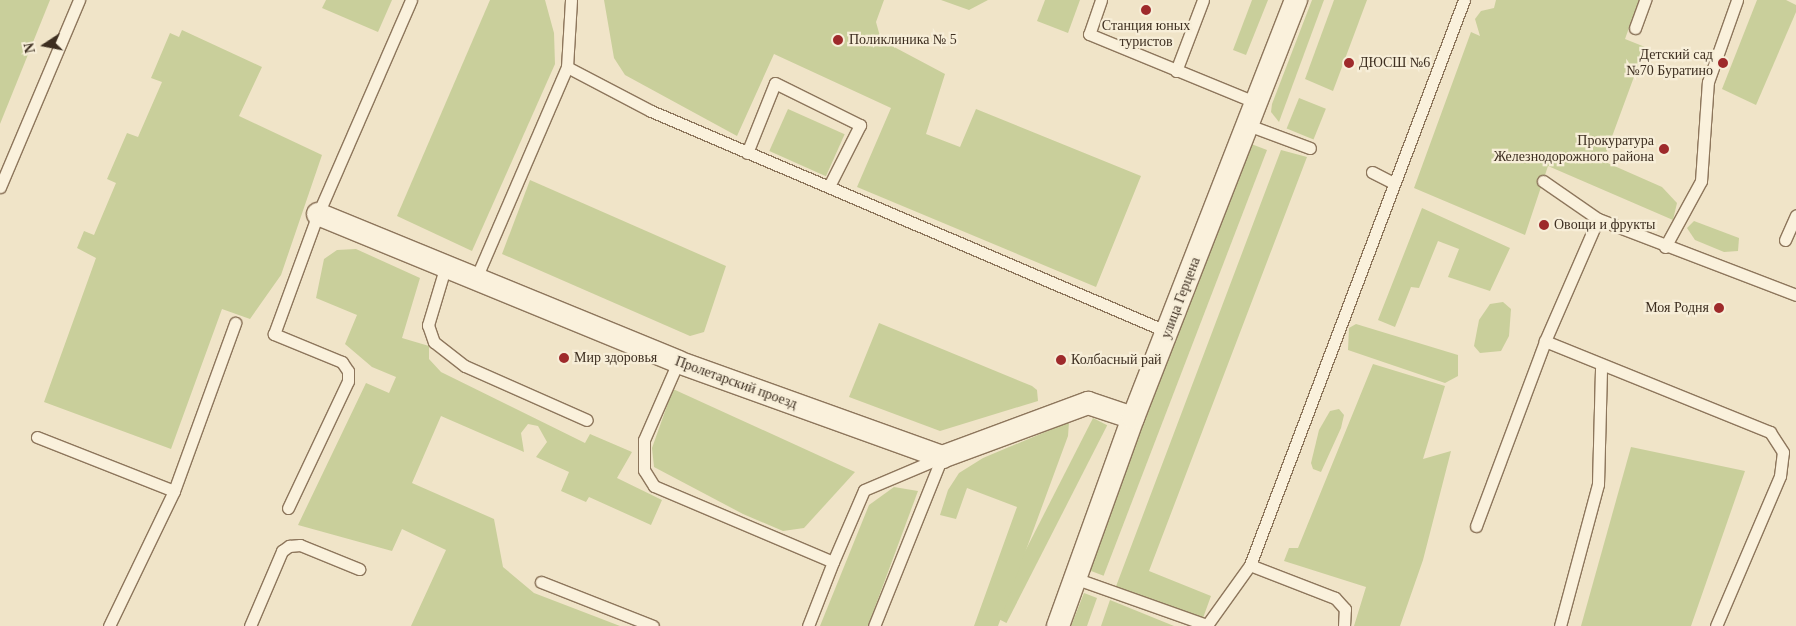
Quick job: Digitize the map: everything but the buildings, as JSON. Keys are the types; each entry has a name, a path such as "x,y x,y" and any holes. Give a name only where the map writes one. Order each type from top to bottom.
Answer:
{"street":[{"name":"улица Герцена","path":"1058,626 1077,579 1133,418 1296,0"},
{"name":"Пролетарский проезд","path":"318,214 477,276 678,362 942,457"},
{"path":"942,457 1088,403 1133,418"}],"lane":[{"path":"0,187 79,0"},
{"path":"288,508 348,381 342,362 274,334 318,214 411,0"},
{"path":"477,276 567,68 571,0"},
{"path":"1100,0 1089,34 1257,103"},
{"path":"1176,71 1203,0"},
{"path":"1077,579 1206,625 1250,565 1464,0"},
{"path":"1635,28 1645,0"},
{"path":"1665,247 1701,181 1708,82 1737,0"},
{"path":"567,68 651,111 1168,332"},
{"path":"747,153 775,83 860,125 829,186"},
{"path":"1248,125 1310,148"},
{"path":"1372,172 1394,184"},
{"path":"1543,181 1598,219 1665,247 1796,295"},
{"path":"1785,240 1796,215"},
{"path":"1476,526 1544,341 1598,219"},
{"path":"446,265 428,325 434,342 465,366 587,420"},
{"path":"109,626 174,490 235,323"},
{"path":"1544,341 1601,368 1770,432 1783,452 1780,476 1716,626"},
{"path":"678,362 644,440 644,470 654,486 833,562"},
{"path":"1560,626 1598,484 1601,368"},
{"path":"37,437 174,490"},
{"path":"808,626 864,490 942,457"},
{"path":"874,626 942,457"},
{"path":"250,626 282,551 289,546 300,545 358,569"},
{"path":"1250,565 1335,598 1345,610 1344,626"},
{"path":"540,582 653,626"}],"green space":[{"path":"0,0 50,0 0,124"},
{"path":"326,0 392,0 378,32 322,8"},
{"path":"490,0 545,0 554,33 555,64 472,251 397,216"},
{"path":"604,0 884,0 876,22 881,40 945,74 926,134 960,147 976,109 1141,176 1096,287 857,187 891,108 774,54 737,136 625,75 614,58"},
{"path":"941,0 988,0 969,10"},
{"path":"1045,0 1080,0 1068,33 1037,21"},
{"path":"1252,0 1268,0 1246,55 1233,50"},
{"path":"1312,0 1324,0 1279,122 1271,112 1272,104"},
{"path":"1334,0 1367,0 1333,91 1305,79"},
{"path":"1496,0 1639,0 1625,39 1645,47 1603,161 1662,187 1677,203 1673,220 1548,166 1525,235 1414,188 1471,32 1480,36 1475,19 1481,11 1494,8"},
{"path":"1757,0 1786,0 1796,5 1796,12 1756,105 1722,89"},
{"path":"182,30 262,67 239,116 322,155 281,275 250,319 222,309 171,449 44,402 96,258 77,248 84,231 94,235 116,183 107,179 127,133 138,137 162,82 151,78 170,33 179,37"},
{"path":"1299,98 1326,109 1314,139 1287,129"},
{"path":"788,109 845,134 826,176 769,151"},
{"path":"1249,143 1267,150 1104,576 1086,569"},
{"path":"1281,150 1307,157 1149,571 1211,596 1203,618 1115,589"},
{"path":"530,180 726,266 704,332 690,336 502,254"},
{"path":"1422,208 1510,248 1490,291 1448,277 1459,249 1438,241 1419,288 1411,287 1395,327 1378,320"},
{"path":"1694,221 1739,238 1738,251 1724,252 1695,240 1687,228"},
{"path":"356,249 420,278 402,338 429,346 429,359 441,372 585,443 590,434 632,452 617,478 662,500 651,525 589,497 586,502 561,491 569,472 536,457 547,442 538,426 528,424 521,433 524,452 441,416 412,483 494,519 503,567 534,593 620,626 411,626 446,550 402,529 392,551 298,525 366,383 389,393 396,377 372,367 345,344 357,315 316,298 324,259 337,250"},
{"path":"1503,302 1511,309 1509,336 1501,351 1480,353 1474,346 1479,320 1490,304"},
{"path":"879,323 1032,386 1037,390 1038,401 940,431 849,397"},
{"path":"1356,324 1458,355 1458,376 1445,383 1348,350 1349,328"},
{"path":"1373,364 1445,386 1423,459 1451,451 1423,560 1400,626 1354,626 1366,587 1284,561 1289,548 1298,548"},
{"path":"673,389 855,472 804,528 783,531 743,514 654,467 652,448"},
{"path":"1339,409 1344,415 1341,428 1321,472 1313,469 1311,463 1319,430 1330,411"},
{"path":"1093,418 1107,425 1006,623 992,616"},
{"path":"1069,422 1068,436 998,626 974,626 1017,507 967,488 956,519 940,515 948,490 959,473 983,458"},
{"path":"1631,447 1745,471 1691,626 1581,626"},
{"path":"894,487 918,491 868,626 820,626 869,505"},
{"path":"1084,593 1097,598 1087,626 1071,626"},
{"path":"1110,600 1174,626 1101,626"}],"place":[{"name":"Станция юных туристов","path":"1146,10"},
{"name":"Поликлиника № 5","path":"838,40"},
{"name":"ДЮСШ №6","path":"1349,63"},
{"name":"Детский сад №70 Буратино","path":"1723,63"},
{"name":"Прокуратура Железнодорожного района","path":"1664,149"},
{"name":"Овощи и фрукты","path":"1544,225"},
{"name":"Моя Родня","path":"1719,308"},
{"name":"Мир здоровья","path":"564,358"},
{"name":"Колбасный рай","path":"1061,360"}]}
